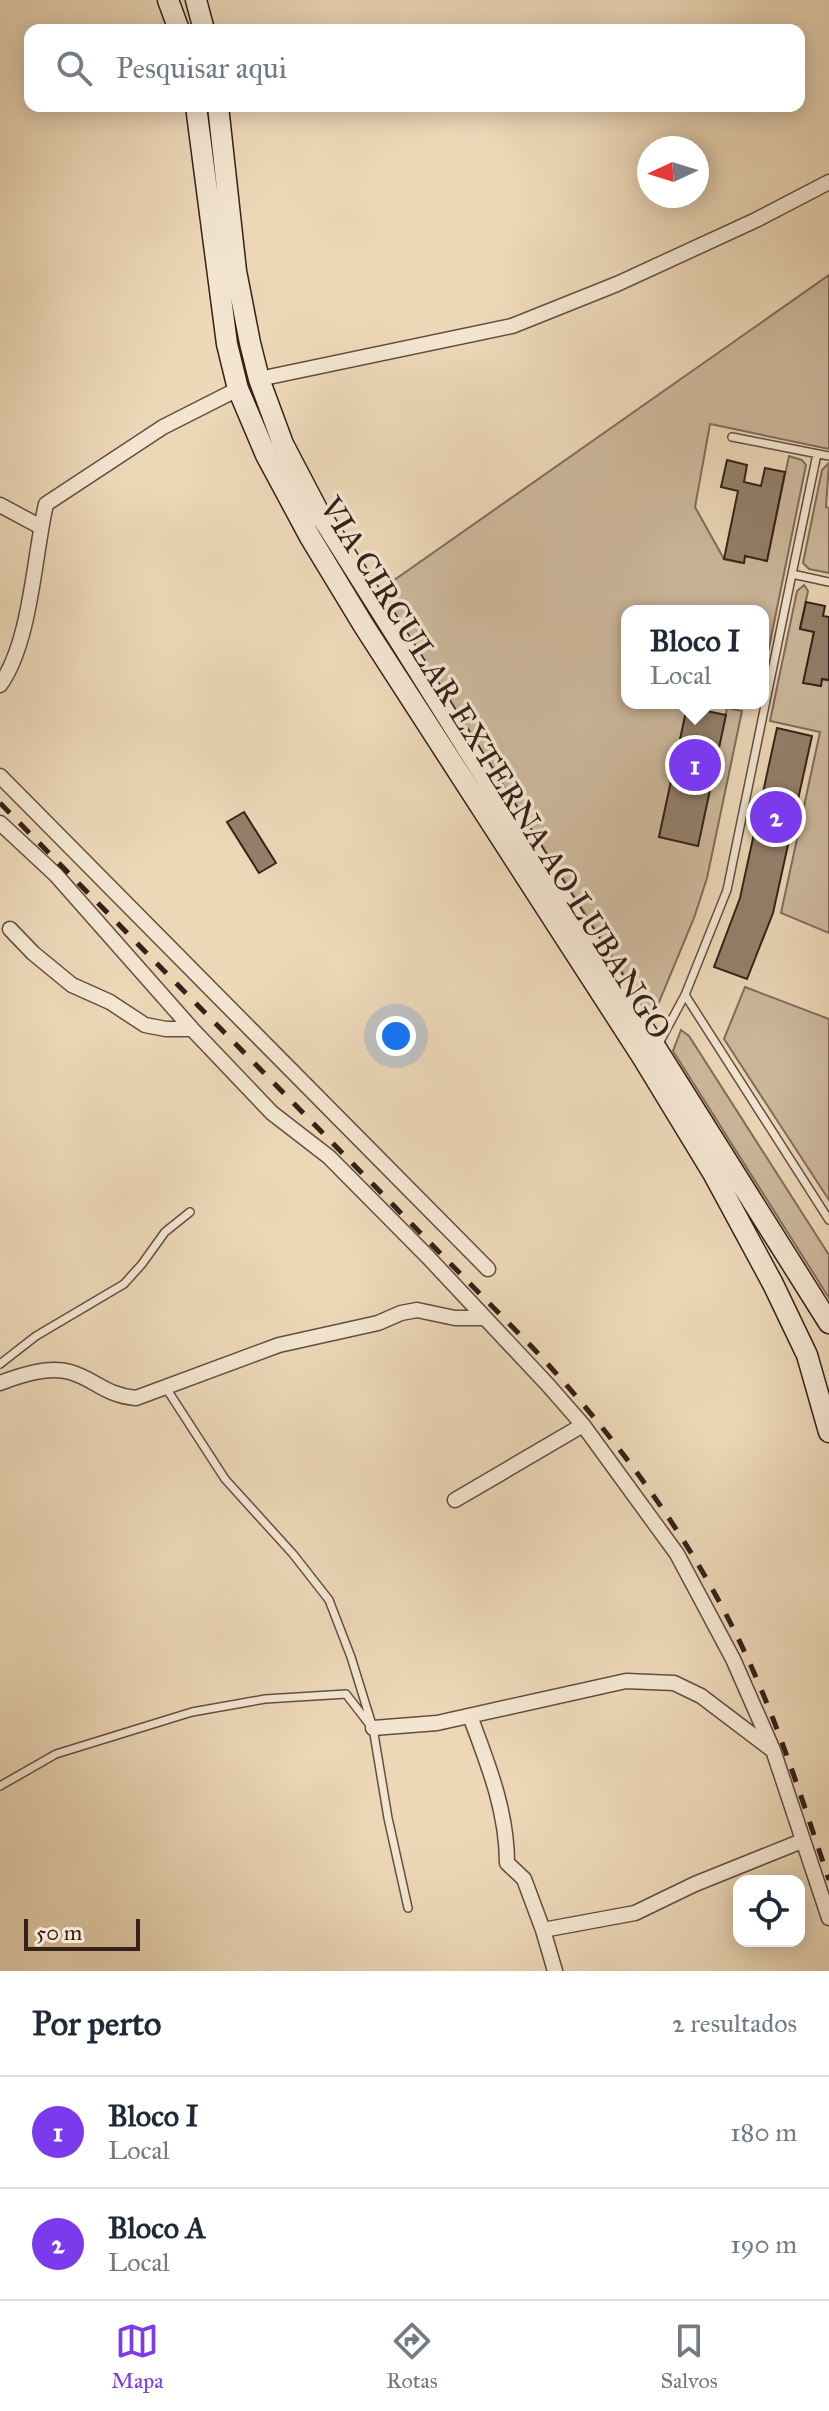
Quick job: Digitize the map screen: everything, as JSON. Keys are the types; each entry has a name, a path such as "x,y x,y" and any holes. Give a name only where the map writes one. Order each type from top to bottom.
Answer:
{"main road":[{"path":"168,0 177,24"},
{"path":"196,0 202,24"},
{"name":"VIA CIRCULAR EXTERNA AO LUBANGO","path":"197,112 227,344 238,389 266,455 326,563 643,1058 713,1173 807,1355 829,1432"},
{"name":"VIA CIRCULAR EXTERNA AO LUBANGO","path":"219,112 236,271 259,379 283,444 318,511 829,1323"}],"street":[{"path":"259,379 512,326 617,284 756,220 829,182"},
{"path":"0,685 10,671 31,596 46,504 163,427 238,389"},
{"path":"0,505 41,527"},
{"path":"0,776 488,1269"},
{"path":"0,823 56,875 192,1029 272,1113 329,1157 485,1318 583,1425 677,1554 733,1659 773,1750 829,1918"},
{"path":"10,929 72,985 110,1002 145,1025 192,1029"},
{"path":"0,1383 27,1374 55,1370 72,1372 100,1389 122,1397 136,1398 279,1345 378,1323 401,1313 417,1310 455,1318 485,1318"},
{"path":"455,1500 583,1425"},
{"path":"373,1728 437,1723 626,1681 674,1683 701,1696 773,1750"},
{"path":"470,1716 495,1784 507,1839 507,1863 524,1879 555,1971"},
{"path":"543,1930 635,1913 695,1884 802,1841"}],"lane":[{"path":"732,437 829,456"},
{"path":"769,686 817,454"},
{"path":"792,574 829,582"},
{"path":"656,1049 685,995 727,890 764,709"},
{"path":"685,995 829,1220"},
{"path":"0,1364 36,1336 124,1284 165,1232 190,1212"},
{"path":"166,1388 225,1479 293,1554 329,1600 373,1728 388,1818 408,1908"},
{"path":"0,1786 56,1754 192,1712 265,1699 346,1694 373,1728"}],"shaded area":[{"path":"829,275 829,449 710,424 695,507 724,559 743,563 745,556 767,560 789,456 802,460 806,465 769,647 769,605 621,605 621,709 687,709 659,837 698,845 727,709 742,711 707,878 694,918 652,1019 380,590"},
{"path":"829,463 826,507 829,508 829,573 809,569 803,563 822,470"},
{"path":"804,585 808,591 800,628 814,632 804,682 820,686 822,679 829,681 829,933 781,913 820,732 770,721 797,591"},
{"path":"745,987 829,1019 829,1200 724,1039"},
{"path":"681,1030 689,1036 829,1255 829,1298 673,1051"}],"building":[{"path":"727,460 747,465 744,482 761,486 765,468 785,472 767,561 745,556 744,563 724,559 738,491 721,487"},
{"path":"806,602 825,606 823,616 829,617 829,680 822,679 821,686 803,683 814,632 800,629"},
{"path":"687,709 726,715 698,846 659,837"},
{"path":"777,728 812,736 773,913 747,979 714,967 740,898"},
{"path":"244,812 276,863 259,873 227,822"}],"railway":[{"path":"0,803 532,1347 624,1455 703,1573 747,1657 781,1739 829,1880"}],"place":[{"name":"Bloco I","path":"695,765"},
{"name":"Bloco A","path":"776,817"}]}
